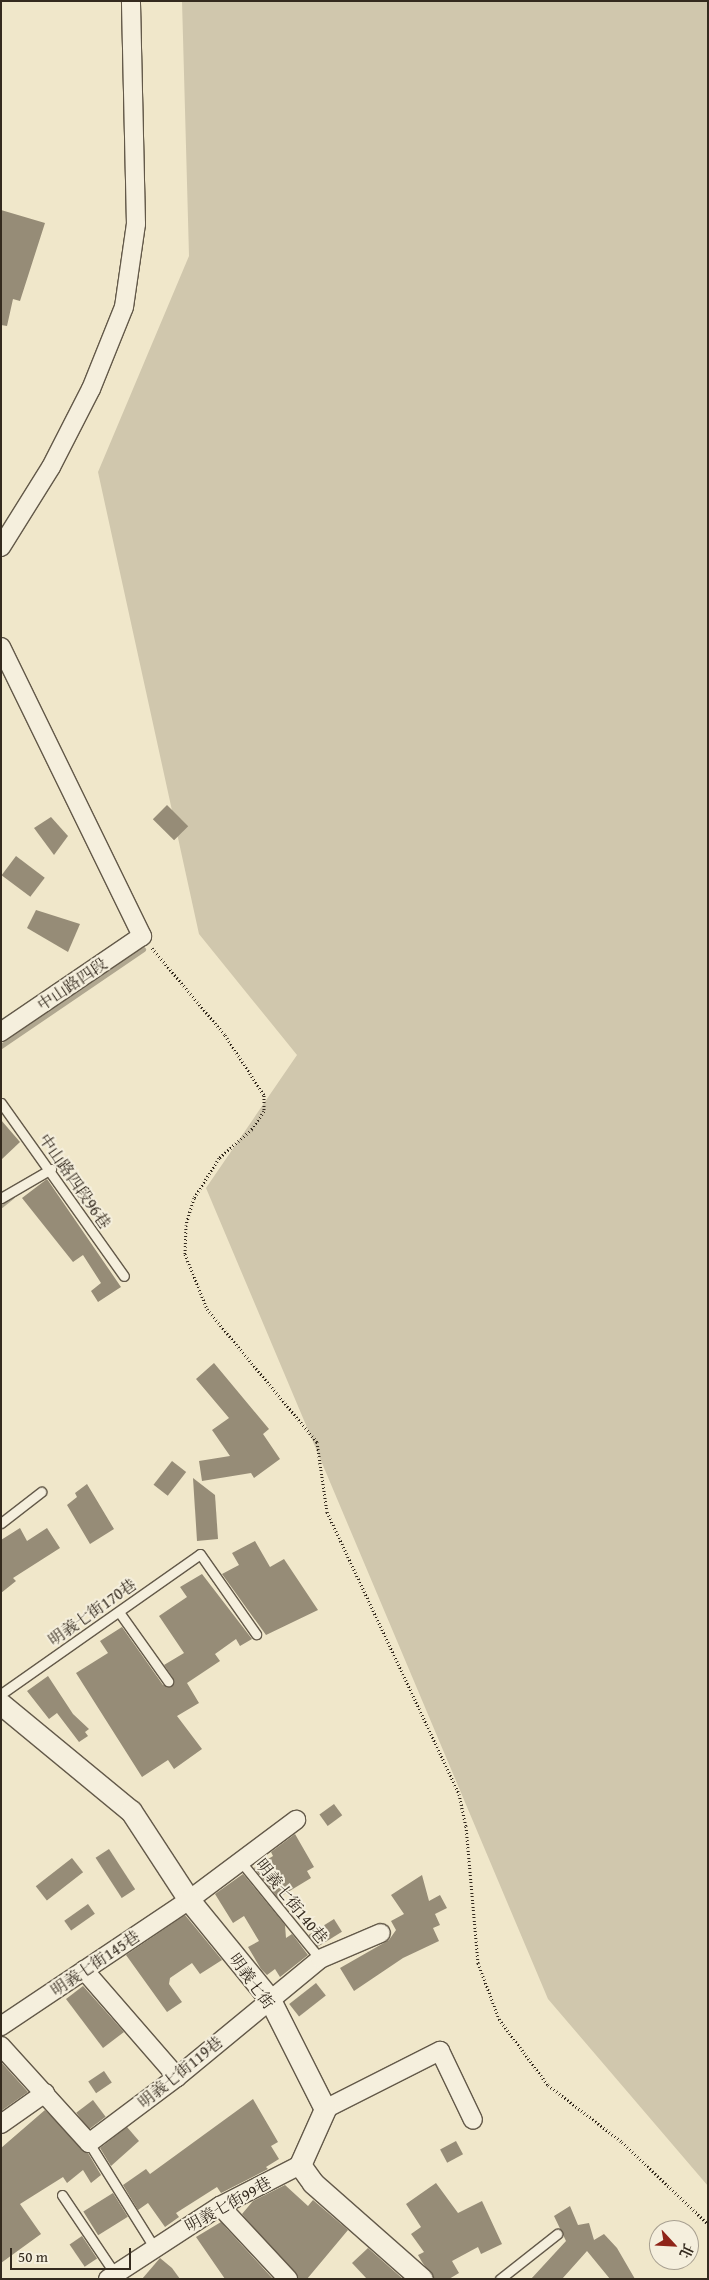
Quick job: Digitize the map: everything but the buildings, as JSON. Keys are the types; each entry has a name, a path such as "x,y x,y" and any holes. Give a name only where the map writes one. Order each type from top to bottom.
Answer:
{"street":[{"path":"1,547 51,467 82,407 124,307 136,224 131,1"},
{"path":"1,647 142,936"},
{"name":"中山路四段","path":"1,1032 142,936"},
{"name":"明義七街","path":"1,1704 131,1811 189,1900 268,1998 325,2109"},
{"name":"明義七街145巷","path":"1,2026 189,1900 296,1820"},
{"name":"明義七街119巷","path":"89,2143 178,2077 268,1998 320,1959 381,1933"},
{"path":"84,1970 178,2077"},
{"path":"1,2046 89,2143"},
{"path":"422,2279 313,2183 300,2165 325,2109 440,2051 474,2120"},
{"path":"1,2124 45,2094"},
{"name":"明義七街99巷","path":"112,2276 220,2206 300,2165"},
{"path":"220,2206 288,2279"}],"lane":[{"name":"中山路四段96巷","path":"1,1103 51,1169 124,1276"},
{"path":"1,1198 51,1169"},
{"path":"1,1523 41,1492"},
{"name":"明義七街170巷","path":"1,1694 200,1554 256,1634"},
{"path":"118,1612 168,1681"},
{"name":"明義七街140巷","path":"241,1862 320,1959"},
{"path":"89,2143 154,2247"},
{"path":"62,2195 112,2276"},
{"path":"500,2279 557,2234"}],"path":[{"path":"142,936 225,1035 264,1095 264,1111 256,1123 219,1158 194,1198 186,1226 185,1254 207,1309 317,1442 327,1512 459,1794 466,1826 478,1963 500,2019 548,2085 622,2142 708,2224"}],"shaded area":[{"path":"182,1 708,1 708,2186 548,1999 206,1188 297,1055 199,934 98,472 189,256"}],"waterway":[{"path":"1,1046 143,949"},
{"path":"1,1205 12,1196"}]}
